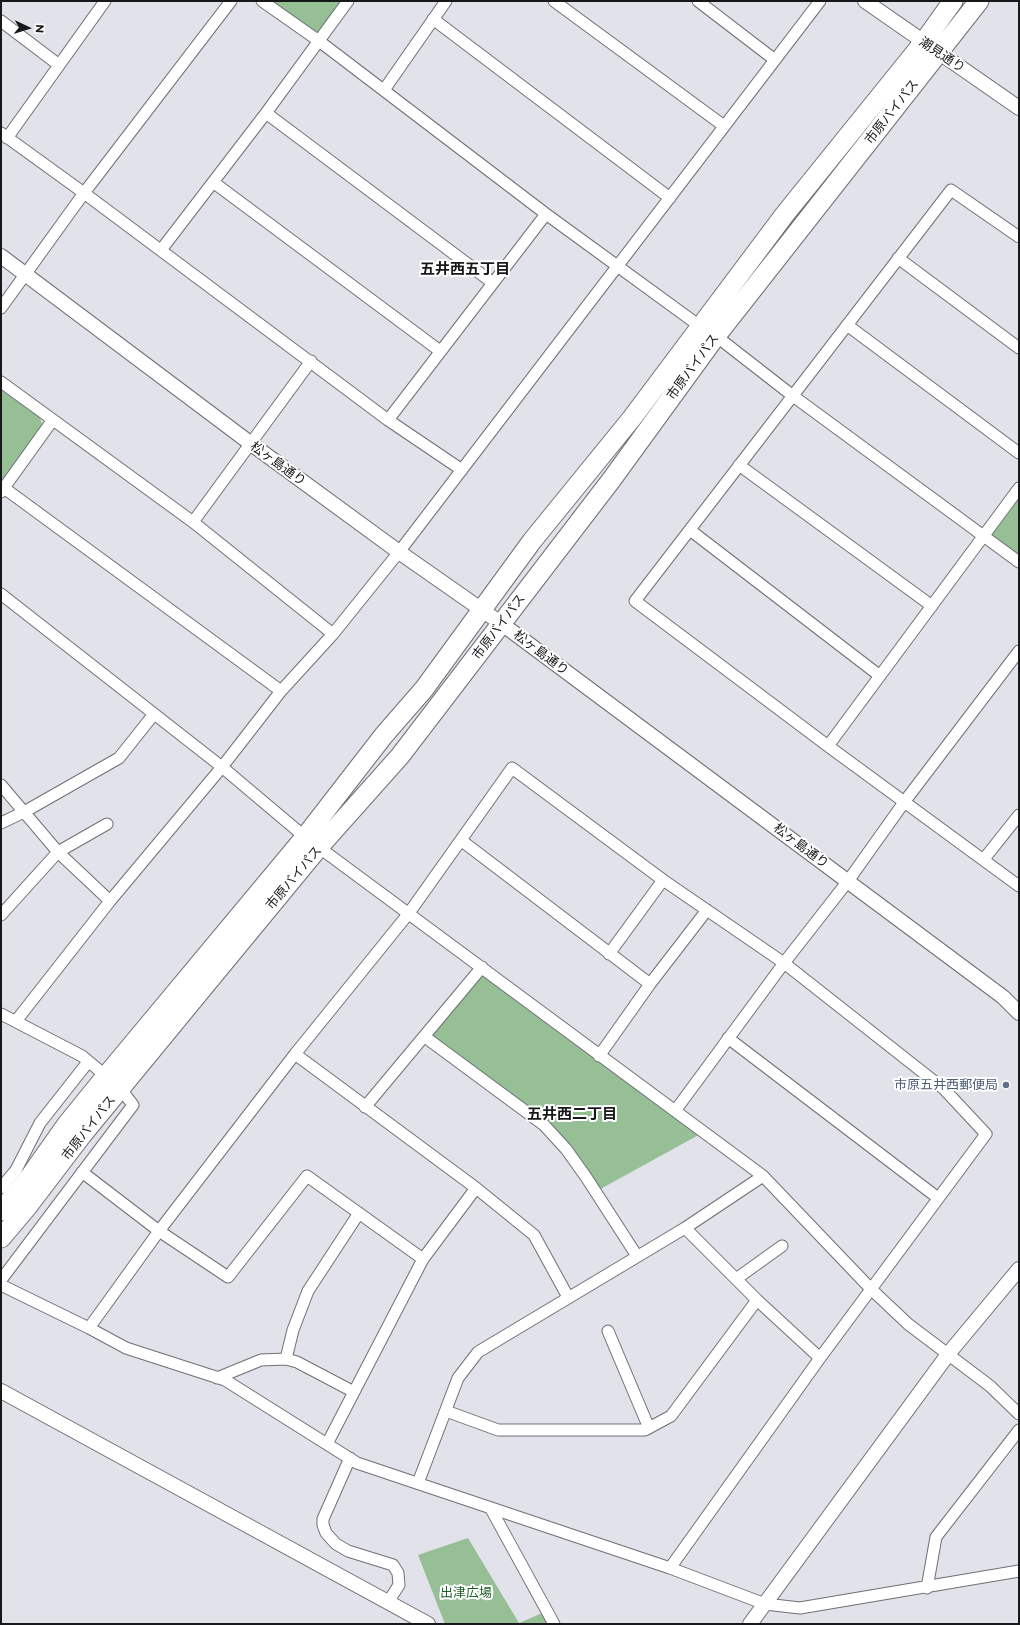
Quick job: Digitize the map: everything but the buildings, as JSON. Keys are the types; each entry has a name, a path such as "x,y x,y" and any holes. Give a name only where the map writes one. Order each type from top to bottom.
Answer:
{"highway":[{"name":"市原バイパス","path":"930,48 953,1"},
{"name":"市原バイパス","path":"1,1211 31,1175 67,1124 106,1076 312,842 400,756 612,479 785,214 930,48 979,1"},
{"name":"市原バイパス","path":"1,1238 28,1206 312,842 384,735 424,689 532,541 632,418 709,331"}],"street":[{"path":"106,1 4,136 84,193 388,420 462,470"},
{"path":"1,308 84,193 231,1"},
{"path":"262,1 319,41 546,214 709,331 793,396 1019,562"},
{"path":"161,250 266,113 348,1"},
{"path":"384,90 446,1"},
{"path":"554,1 724,126"},
{"path":"698,1 776,60"},
{"path":"16,1021 110,901 222,768 281,691 333,634 399,552 820,1"},
{"name":"潮見通り","path":"865,1 930,48 1019,108"},
{"path":"433,19 670,198"},
{"path":"1,21 59,65"},
{"path":"266,113 493,283"},
{"path":"214,182 440,351"},
{"path":"1019,237 951,190 635,601 828,746 1019,886"},
{"path":"388,420 546,214"},
{"name":"松ヶ島通り","path":"1,256 250,443 399,552 502,624 848,881 1003,997 1019,1013"},
{"path":"898,258 1019,348"},
{"path":"847,325 1019,453"},
{"path":"193,522 311,362"},
{"path":"1,382 52,421 193,522 333,634"},
{"path":"52,421 2,490 281,691"},
{"path":"740,465 932,606"},
{"path":"828,746 1019,488"},
{"path":"690,530 880,676"},
{"path":"1,594 222,768 312,842 482,967 599,1056 764,1176 871,1289 908,1324 948,1352 990,1386 1019,1414"},
{"path":"675,1111 784,963 848,881 904,801 1019,651"},
{"path":"1,823 24,812 119,758 154,714"},
{"path":"89,1328 159,1231 295,1054 409,913 462,841 512,768 663,880 784,963 944,1089 986,1134 820,1358 670,1568"},
{"path":"1,784 58,852 110,901"},
{"path":"984,859 1019,815"},
{"path":"1,915 58,852 107,824"},
{"path":"462,841 650,984"},
{"path":"609,954 663,880"},
{"path":"599,1056 650,984 707,910"},
{"path":"365,1107 482,967"},
{"path":"1,1014 82,1056 106,1076"},
{"path":"425,1037 544,1125 566,1149 582,1171 637,1256"},
{"path":"728,1038 938,1198"},
{"path":"295,1054 476,1188 534,1235 568,1297"},
{"path":"1,1188 16,1170 40,1123 88,1062"},
{"path":"1,1280 133,1105 120,1088"},
{"path":"82,1172 159,1231 228,1277 307,1176 423,1259"},
{"path":"418,1483 458,1378 478,1352 685,1228 764,1176"},
{"path":"327,1444 423,1259 476,1188"},
{"path":"286,1359 293,1330 308,1291 359,1213"},
{"path":"685,1228 757,1300 820,1358"},
{"path":"736,1279 782,1246"},
{"path":"750,1624 948,1352 1019,1269"},
{"path":"1,1285 89,1328 126,1348 225,1380 357,1463 670,1568 765,1604 800,1608 927,1588 1019,1571"},
{"path":"446,1411 498,1430 646,1430 671,1416 757,1300"},
{"path":"608,1332 649,1428"},
{"path":"218,1378 261,1360 286,1359 297,1362 354,1392"},
{"path":"1,1391 428,1624"},
{"path":"927,1588 936,1537 1019,1430"},
{"path":"350,1458 323,1519 323,1525 326,1533 336,1544 348,1551 393,1565 398,1574 399,1585 388,1602"},
{"path":"491,1509 554,1624"}],"green space":[{"path":"266,1 348,1 319,41"},
{"path":"1,390 40,418 43,426 1,481"},
{"path":"1019,488 1019,563 983,536"},
{"path":"482,967 704,1132 595,1192 566,1149 425,1037"},
{"name":"出津広場","path":"468,1538 519,1623 547,1611 553,1624 445,1624 418,1555"}],"place":[{"name":"市原五井西郵便局","path":"1006,1085"}],"district":[{"name":"五井西五丁目","path":"465,270"},
{"name":"五井西二丁目","path":"572,1115"}]}
